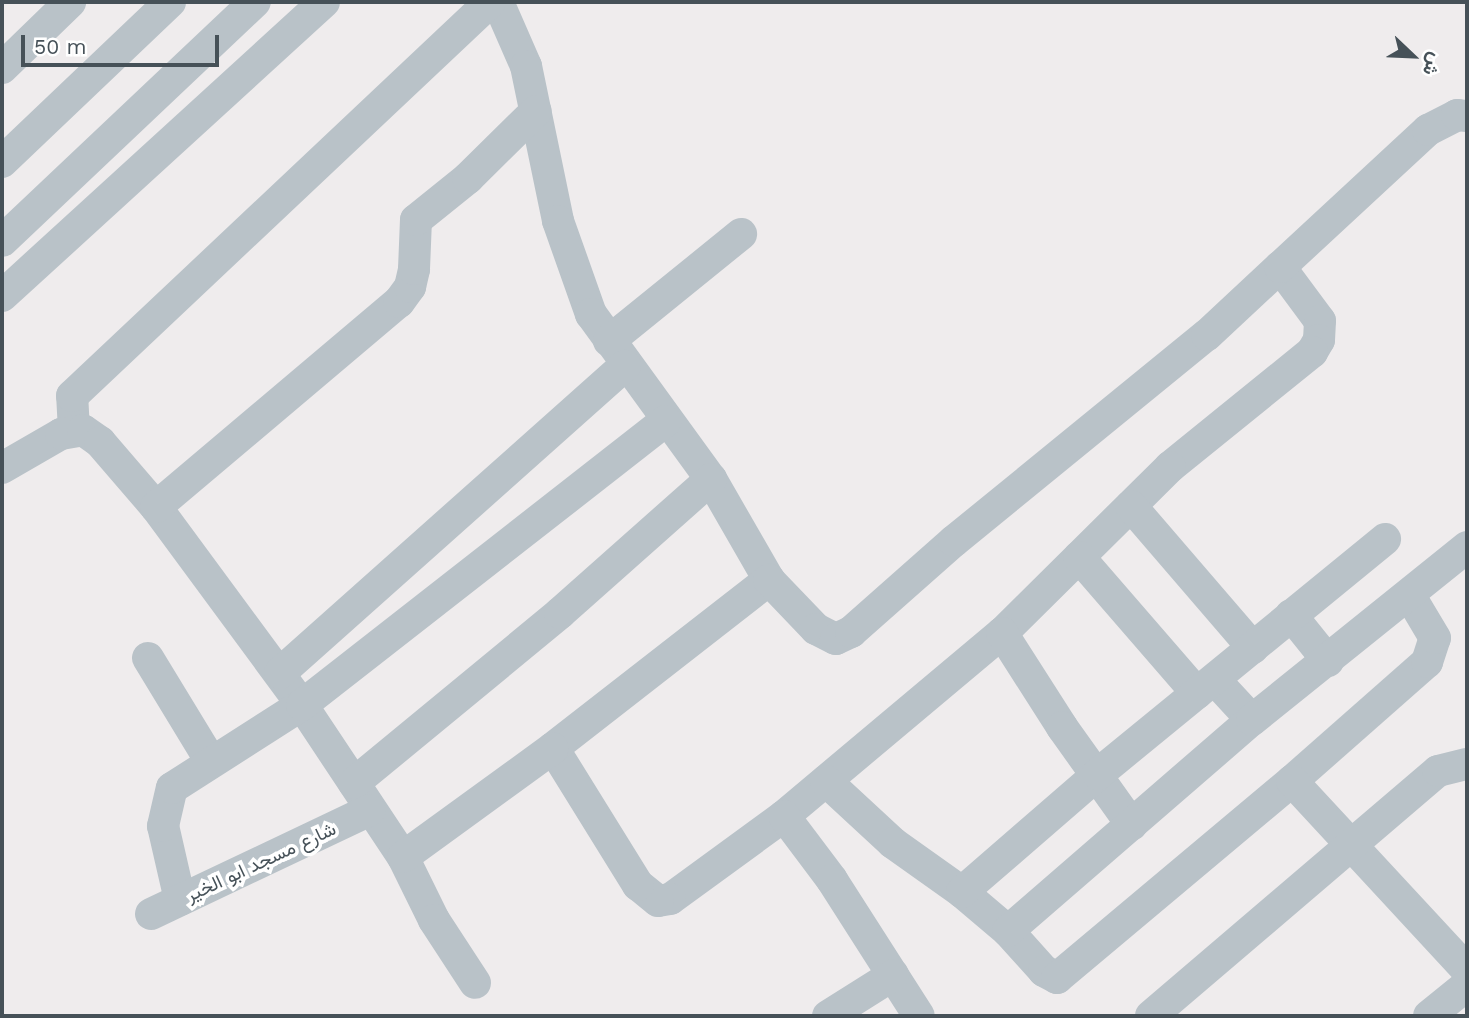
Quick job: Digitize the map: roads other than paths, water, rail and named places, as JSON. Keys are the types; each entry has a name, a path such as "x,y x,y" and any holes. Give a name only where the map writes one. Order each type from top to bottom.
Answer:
{"street":[{"path":"2,68 70,2"},
{"path":"2,162 170,2"},
{"path":"2,241 255,2"},
{"path":"2,296 324,2"},
{"path":"74,431 72,396 490,2"},
{"path":"498,2 526,66 558,221 576,279 617,354 710,479 769,580 816,629 836,639 851,632 954,541 1189,351 1428,130 1457,116 1467,116"},
{"path":"156,508 399,302 410,287 414,269 416,220 468,178 536,111"},
{"path":"280,673 741,234"},
{"path":"553,748 638,885 658,901 677,896 784,816 1002,633 1170,467 1315,346 1320,321 1280,267"},
{"path":"180,900 166,853 166,802 172,788 210,760 302,705 665,421"},
{"path":"2,468 74,431 83,430 100,442 156,508 280,673 403,857 434,920 475,983"},
{"path":"354,783 560,613 710,479"},
{"path":"1131,506 1253,648"},
{"path":"962,892 1098,774 1385,539"},
{"path":"1008,931 1252,720 1410,596 1467,547"},
{"path":"1079,558 1206,687 1252,720"},
{"path":"403,857 553,748 769,580"},
{"path":"825,781 893,843 962,892 1008,931 1044,971 1057,978 1064,976 1427,662 1435,638 1410,596"},
{"path":"1291,615 1328,661"},
{"path":"1002,633 1062,727 1132,825"},
{"path":"148,658 210,760"},
{"path":"1151,1016 1438,771 1467,764"},
{"path":"1292,781 1349,846 1467,970"},
{"name":"شارع مسجد ابو الخير","path":"151,914 370,810"},
{"path":"784,816 832,880 919,1016"},
{"path":"828,1016 893,975"}]}
